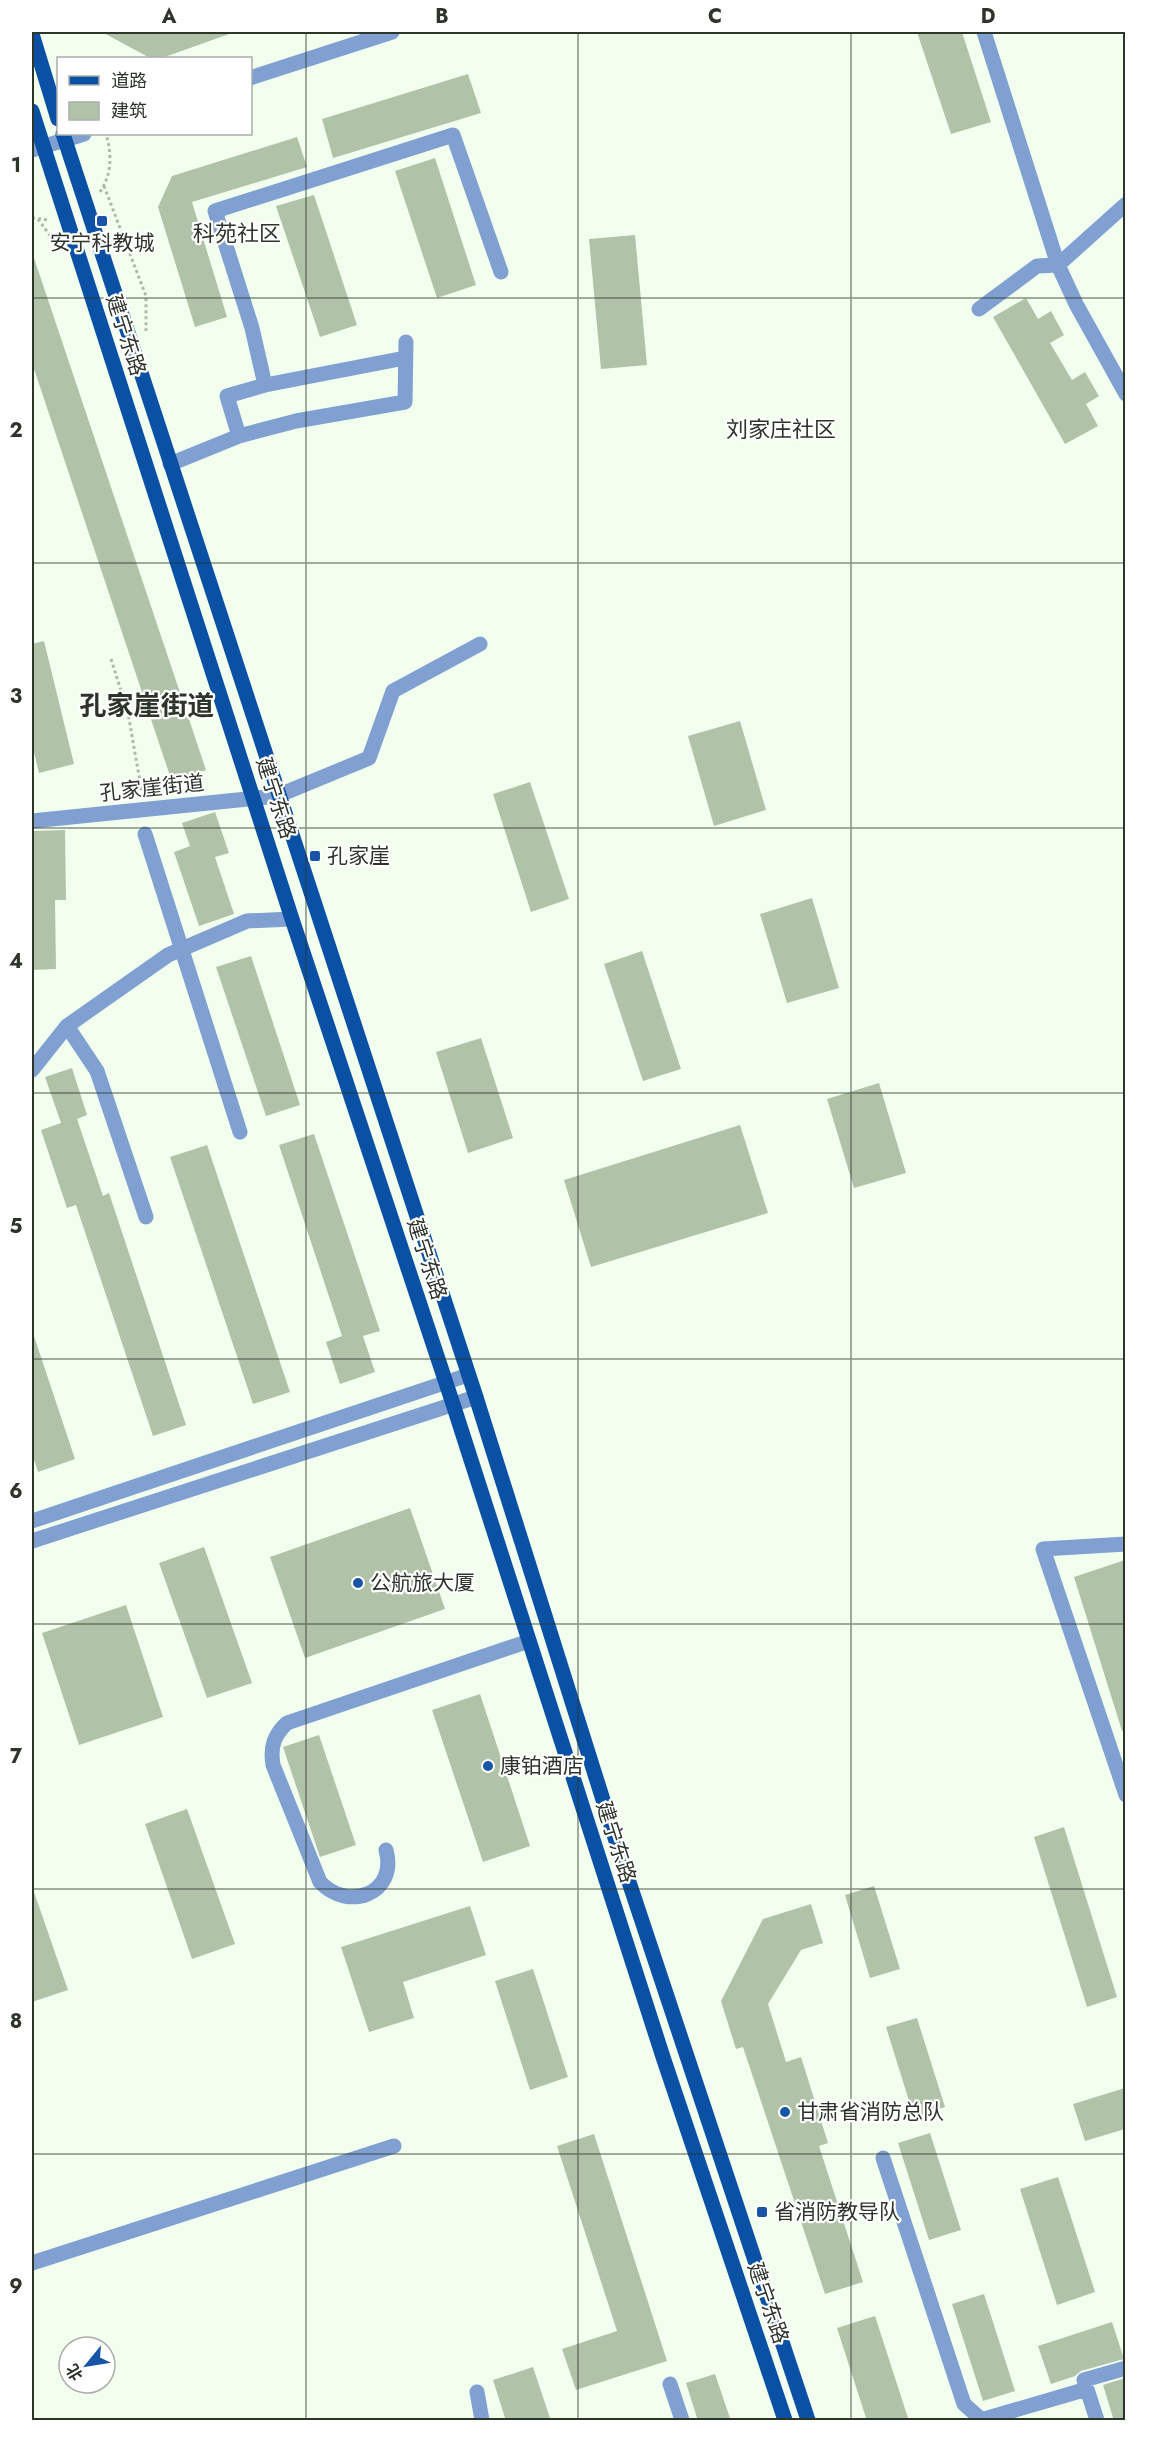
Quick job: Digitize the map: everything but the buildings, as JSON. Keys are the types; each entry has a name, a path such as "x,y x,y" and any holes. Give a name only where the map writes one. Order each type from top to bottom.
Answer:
{"main road":[{"path":"32,34 57,116"},
{"name":"建宁东路","path":"32,111 37,149 255,799 292,919 453,1404 663,2057 785,2421"},
{"name":"建宁东路","path":"64,137 277,796 476,1397 627,1876 808,2421"}],"street":[{"path":"252,77 392,32"},
{"path":"984,32 1058,265 1076,304 1125,394"},
{"path":"264,385 252,328 215,211 453,135 501,272"},
{"path":"37,149 64,137"},
{"path":"979,309 1037,266 1058,265 1125,204"},
{"path":"170,464 239,436 296,421 405,402 406,342"},
{"path":"239,436 227,396 264,385 405,357"},
{"name":"孔家崖街道","path":"32,821 277,796 369,758 393,692 480,644"},
{"path":"145,834 240,1132"},
{"path":"32,1070 67,1026 168,955 247,921 292,919"},
{"path":"67,1026 97,1071 146,1217"},
{"path":"32,1521 468,1375"},
{"path":"32,1541 476,1397"},
{"path":"1125,1544 1043,1549 1125,1795"},
{"path":"386,1850 388,1864 385,1879 381,1886 366,1894 344,1897 335,1894 320,1882 273,1765 272,1746 280,1729 287,1723 529,1641"},
{"path":"32,2263 394,2145"},
{"path":"883,2158 964,2404 982,2420 1087,2389"},
{"path":"1097,2421 1084,2380 1125,2368"},
{"path":"670,2384 682,2421"},
{"path":"477,2392 482,2421"}],"path":[{"path":"106,135 111,160 104,186 146,296"},
{"path":"111,659 128,713 145,810"}],"place":[{"name":"安宁科教城","path":"102,221"},
{"name":"孔家崖","path":"315,856"},
{"name":"公航旅大厦","path":"358,1583"},
{"name":"康铂酒店","path":"488,1766"},
{"name":"甘肃省消防总队","path":"785,2112"},
{"name":"省消防教导队","path":"762,2212"}],"district":[{"name":"科苑社区","path":"237,233"},
{"name":"刘家庄社区","path":"781,429"},
{"name":"孔家崖街道","path":"147,706"}]}
